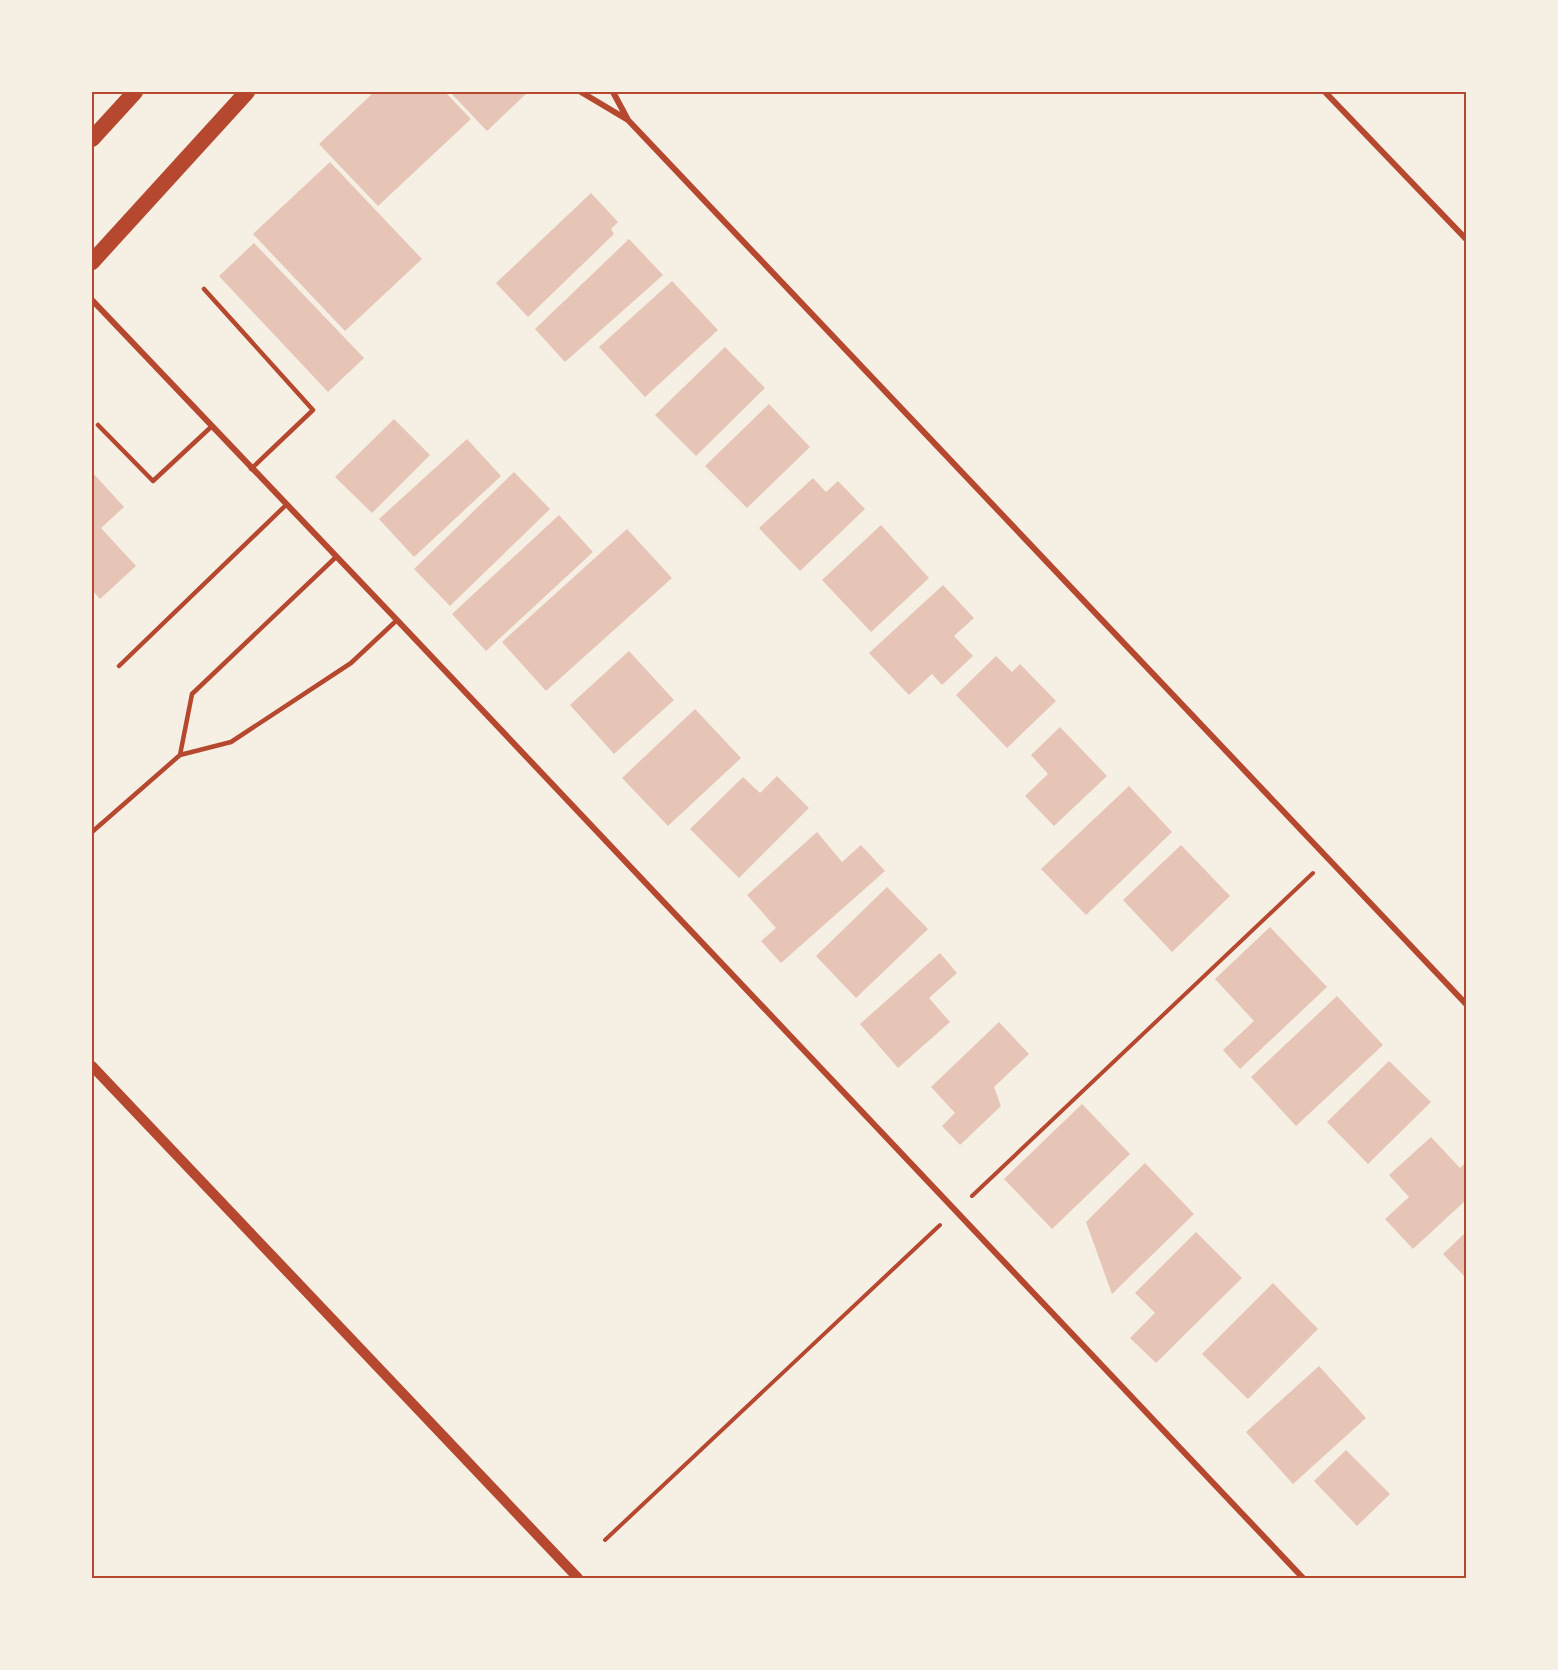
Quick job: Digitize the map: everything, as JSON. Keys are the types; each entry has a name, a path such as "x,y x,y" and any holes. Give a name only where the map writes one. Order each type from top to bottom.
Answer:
{"highway":[{"path":"92,139 135,92"},
{"path":"92,262 247,92"}],"street":[{"path":"580,92 628,120"},
{"path":"613,92 628,120 1467,1004"},
{"path":"1325,92 1467,239"},
{"path":"92,300 1303,1578"},
{"path":"92,1066 578,1578"}],"lane":[{"path":"204,289 313,410 251,469"},
{"path":"98,425 153,481 211,427"},
{"path":"119,666 286,505"},
{"path":"180,755 192,694 336,557"},
{"path":"92,832 180,755 231,742 351,663 397,620"}],"building":[{"path":"374,92 445,92 471,119 378,206 319,144"},
{"path":"450,92 528,92 487,131"},
{"path":"330,162 422,259 345,331 253,234"},
{"path":"591,193 618,222 611,229 614,234 528,317 496,283"},
{"path":"629,239 663,275 565,362 535,329"},
{"path":"254,243 364,358 328,392 219,276"},
{"path":"672,281 718,330 645,397 599,347"},
{"path":"725,347 765,388 696,456 655,415"},
{"path":"769,404 810,447 747,508 705,466"},
{"path":"394,419 430,455 372,513 335,477"},
{"path":"467,439 501,476 414,557 379,519"},
{"path":"92,472 124,507 101,528 136,566 100,599 92,590"},
{"path":"514,472 550,509 450,606 414,569"},
{"path":"813,478 826,492 838,481 865,509 800,571 759,528"},
{"path":"559,515 593,552 486,651 452,614"},
{"path":"881,525 929,578 871,632 822,580"},
{"path":"627,529 672,578 546,691 502,642"},
{"path":"943,585 974,618 954,636 973,656 942,685 932,674 909,695 869,653"},
{"path":"629,651 674,700 614,754 570,705"},
{"path":"996,656 1012,672 1020,664 1056,701 1007,748 956,695"},
{"path":"695,709 741,758 668,826 622,778"},
{"path":"1060,727 1107,776 1054,826 1025,796 1048,774 1031,755"},
{"path":"777,776 809,808 739,878 690,829 743,777 760,793"},
{"path":"1129,786 1172,832 1086,915 1041,869"},
{"path":"817,832 842,862 861,845 885,871 781,963 761,941 776,928 747,895"},
{"path":"1181,845 1230,896 1172,952 1123,900"},
{"path":"887,887 928,929 856,998 816,956"},
{"path":"1270,927 1327,987 1240,1069 1223,1050 1254,1021 1215,979"},
{"path":"940,953 957,973 929,998 950,1022 898,1068 860,1024"},
{"path":"1337,996 1383,1045 1296,1126 1251,1077"},
{"path":"999,1022 1029,1054 994,1087 1001,1106 960,1145 942,1126 955,1113 931,1087"},
{"path":"1389,1061 1431,1102 1368,1164 1327,1122"},
{"path":"1082,1104 1130,1154 1052,1229 1004,1179"},
{"path":"1431,1137 1460,1168 1466,1162 1466,1200 1413,1249 1385,1219 1409,1197 1389,1175"},
{"path":"1145,1163 1194,1214 1112,1294 1086,1222"},
{"path":"1196,1232 1242,1278 1156,1363 1130,1338 1155,1313 1135,1293"},
{"path":"1466,1232 1466,1278 1443,1254"},
{"path":"1273,1283 1318,1329 1248,1399 1202,1354"},
{"path":"1319,1366 1366,1418 1293,1484 1246,1432"},
{"path":"1346,1450 1390,1494 1357,1526 1314,1481"}]}
